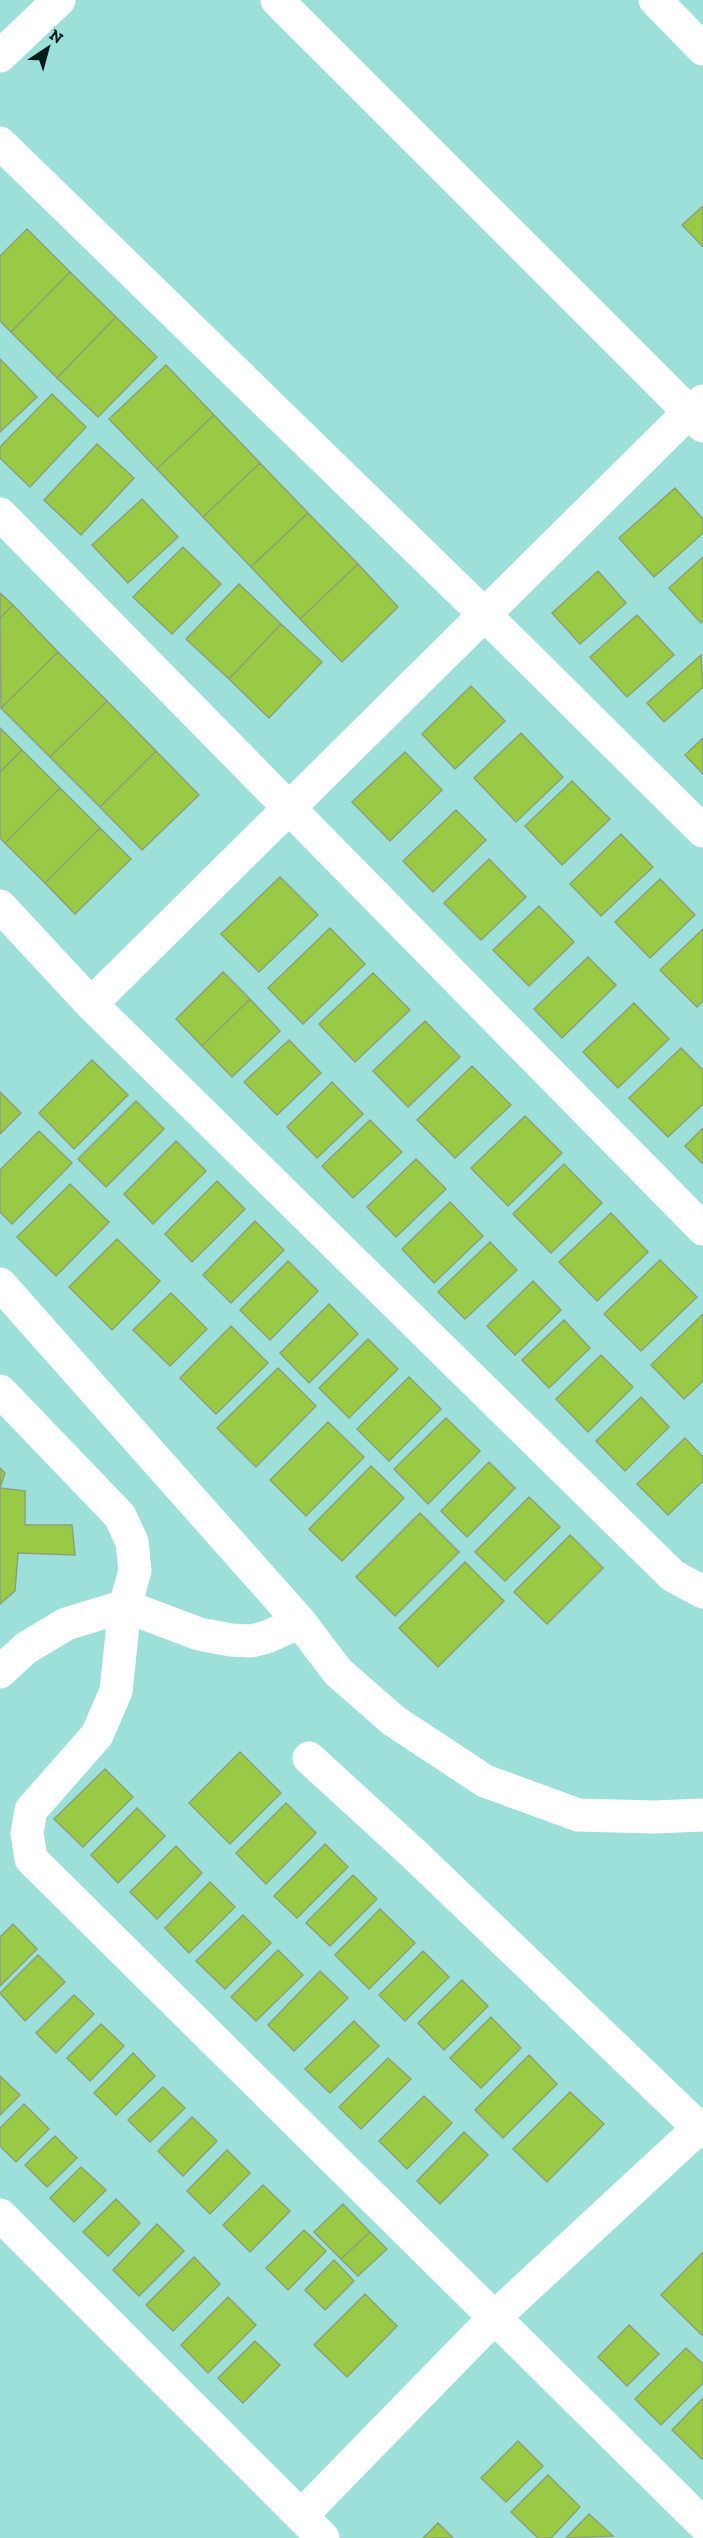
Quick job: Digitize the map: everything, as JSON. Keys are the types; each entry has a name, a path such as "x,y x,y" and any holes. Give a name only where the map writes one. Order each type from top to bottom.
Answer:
{"street":[{"path":"0,56 59,0"},
{"path":"91,1004 485,615 698,413 277,0"},
{"path":"656,0 703,49"},
{"path":"0,143 485,615 703,831"},
{"path":"0,514 703,1229"},
{"path":"0,906 91,1004 673,1576 703,1592"},
{"path":"0,1284 300,1622 346,1679 394,1721 485,1781 578,1815 703,1815"},
{"path":"0,1391 120,1516 132,1542 135,1571 124,1606 116,1691 97,1736 31,1810 27,1833 31,1859 496,2316 703,2524"},
{"path":"0,1672 26,1648 66,1624 124,1606 199,1634 231,1640 251,1641 267,1637 300,1622"},
{"path":"0,2215 312,2527 496,2316 702,2128 416,1856 309,1758"}],"building":[{"path":"703,206 703,247 682,225"},
{"path":"27,229 70,272 11,332 0,321 0,256"},
{"path":"70,272 116,317 57,378 11,332"},
{"path":"116,317 157,357 98,417 57,378"},
{"path":"0,359 37,397 0,432"},
{"path":"166,365 214,415 157,469 109,419"},
{"path":"52,394 86,427 30,487 0,458 0,447"},
{"path":"214,415 260,463 203,517 157,469"},
{"path":"97,444 134,478 81,535 44,500"},
{"path":"260,463 308,513 251,567 203,517"},
{"path":"675,488 703,519 703,533 654,577 619,538"},
{"path":"142,499 178,537 128,583 92,545"},
{"path":"308,513 358,564 300,619 251,567"},
{"path":"183,547 221,584 172,634 133,597"},
{"path":"703,557 703,621 701,623 669,588"},
{"path":"358,564 398,607 342,662 300,619"},
{"path":"598,571 626,603 580,644 552,613"},
{"path":"239,584 281,624 229,679 186,639"},
{"path":"0,593 13,605 0,618"},
{"path":"13,605 58,652 1,708 0,618"},
{"path":"637,615 674,655 627,697 590,657"},
{"path":"281,624 322,662 269,718 229,679"},
{"path":"58,652 107,701 50,757 1,708"},
{"path":"701,655 703,687 664,722 647,703"},
{"path":"471,686 505,721 455,769 422,734"},
{"path":"107,701 156,751 100,807 50,757"},
{"path":"0,728 22,750 0,772"},
{"path":"521,733 563,777 516,822 474,778"},
{"path":"703,738 703,774 685,755"},
{"path":"22,750 60,788 5,843 0,838 0,772"},
{"path":"156,751 199,795 142,850 100,807"},
{"path":"405,752 442,790 390,841 352,802"},
{"path":"572,781 610,819 562,865 525,826"},
{"path":"60,788 100,828 45,883 5,843"},
{"path":"456,810 486,840 433,892 403,861"},
{"path":"100,828 131,859 75,914 45,883"},
{"path":"621,834 653,867 601,916 570,884"},
{"path":"489,859 526,897 481,940 444,903"},
{"path":"280,877 318,915 259,972 221,934"},
{"path":"660,879 695,915 650,958 615,922"},
{"path":"539,906 574,942 529,986 493,950"},
{"path":"330,928 365,964 303,1024 268,988"},
{"path":"703,929 703,1001 697,1007 660,970"},
{"path":"588,957 616,985 562,1038 534,1009"},
{"path":"223,972 250,999 202,1046 176,1019"},
{"path":"373,973 410,1010 355,1062 319,1024"},
{"path":"250,999 280,1031 232,1077 202,1046"},
{"path":"634,1003 669,1039 618,1088 583,1052"},
{"path":"425,1021 460,1057 408,1107 373,1071"},
{"path":"289,1040 321,1073 277,1115 244,1082"},
{"path":"681,1048 703,1070 703,1104 668,1137 629,1098"},
{"path":"92,1060 128,1095 74,1149 39,1113"},
{"path":"472,1066 511,1105 455,1158 417,1120"},
{"path":"332,1082 363,1114 317,1158 287,1127"},
{"path":"0,1092 21,1113 0,1134"},
{"path":"136,1101 164,1129 106,1187 78,1159"},
{"path":"525,1116 562,1153 508,1206 471,1168"},
{"path":"370,1120 402,1152 353,1198 322,1166"},
{"path":"703,1128 703,1164 685,1146"},
{"path":"39,1131 72,1163 12,1224 0,1212 0,1170"},
{"path":"176,1141 206,1171 153,1224 124,1194"},
{"path":"416,1159 446,1189 396,1237 367,1207"},
{"path":"564,1164 602,1203 551,1253 513,1214"},
{"path":"217,1181 245,1209 192,1262 165,1234"},
{"path":"70,1184 109,1222 56,1276 17,1237"},
{"path":"450,1202 483,1236 434,1283 402,1249"},
{"path":"611,1213 648,1252 597,1301 559,1262"},
{"path":"255,1221 284,1250 231,1303 203,1275"},
{"path":"117,1239 160,1281 112,1330 69,1287"},
{"path":"490,1242 517,1270 465,1319 438,1292"},
{"path":"660,1260 697,1297 641,1351 604,1314"},
{"path":"288,1261 318,1291 270,1340 240,1310"},
{"path":"533,1281 561,1310 515,1355 487,1326"},
{"path":"171,1293 207,1329 170,1366 133,1330"},
{"path":"329,1304 358,1334 309,1383 280,1353"},
{"path":"703,1314 703,1381 684,1399 651,1365"},
{"path":"564,1320 590,1348 549,1388 522,1360"},
{"path":"231,1326 268,1363 216,1414 180,1378"},
{"path":"368,1339 398,1369 349,1418 319,1388"},
{"path":"601,1355 633,1387 588,1432 556,1399"},
{"path":"278,1368 316,1406 256,1467 217,1428"},
{"path":"409,1377 441,1409 389,1461 357,1429"},
{"path":"641,1397 669,1427 625,1471 596,1441"},
{"path":"446,1418 480,1451 428,1504 394,1469"},
{"path":"328,1422 364,1457 306,1516 270,1480"},
{"path":"685,1438 703,1457 703,1481 668,1515 637,1484"},
{"path":"489,1462 515,1488 467,1537 441,1511"},
{"path":"371,1466 404,1498 342,1561 309,1529"},
{"path":"0,1468 5,1473 0,1488"},
{"path":"0,1488 25,1491 25,1525 72,1525 75,1555 18,1553 15,1591 0,1604"},
{"path":"529,1497 560,1527 505,1581 475,1552"},
{"path":"420,1513 459,1552 395,1616 356,1577"},
{"path":"570,1535 603,1568 547,1624 514,1592"},
{"path":"465,1562 504,1601 438,1667 399,1628"},
{"path":"240,1752 281,1793 230,1844 189,1803"},
{"path":"105,1769 133,1797 83,1847 54,1819"},
{"path":"286,1803 316,1833 266,1884 236,1853"},
{"path":"137,1808 165,1836 118,1883 91,1855"},
{"path":"325,1844 348,1867 297,1918 274,1896"},
{"path":"176,1846 202,1873 157,1919 130,1892"},
{"path":"353,1875 377,1899 330,1946 306,1923"},
{"path":"210,1882 235,1907 189,1953 165,1928"},
{"path":"380,1909 415,1943 369,1989 335,1955"},
{"path":"243,1915 271,1943 225,1989 196,1961"},
{"path":"13,1924 37,1949 0,1986 0,1937"},
{"path":"278,1950 303,1975 256,2021 231,1997"},
{"path":"423,1951 449,1977 405,2021 379,1995"},
{"path":"38,1955 65,1982 25,2021 0,1993"},
{"path":"320,1971 348,1998 294,2051 268,2025"},
{"path":"462,1980 488,2006 444,2050 418,2023"},
{"path":"74,1995 94,2014 56,2053 36,2033"},
{"path":"491,2017 521,2048 481,2088 450,2058"},
{"path":"354,2021 379,2046 330,2093 305,2069"},
{"path":"101,2024 124,2046 90,2081 67,2058"},
{"path":"133,2053 155,2076 116,2115 94,2093"},
{"path":"529,2055 557,2084 503,2138 475,2110"},
{"path":"388,2058 411,2079 361,2129 339,2107"},
{"path":"0,2076 20,2095 0,2115"},
{"path":"163,2087 185,2108 150,2142 128,2120"},
{"path":"570,2092 604,2124 547,2182 513,2149"},
{"path":"424,2096 452,2123 407,2169 379,2141"},
{"path":"24,2104 49,2129 16,2162 0,2146 0,2128"},
{"path":"192,2117 217,2141 183,2176 158,2151"},
{"path":"464,2132 488,2155 440,2204 417,2181"},
{"path":"55,2136 77,2158 47,2187 25,2165"},
{"path":"227,2150 250,2173 210,2214 187,2191"},
{"path":"81,2167 106,2190 74,2222 50,2198"},
{"path":"263,2185 290,2211 250,2252 223,2225"},
{"path":"116,2199 140,2223 108,2256 83,2232"},
{"path":"343,2204 370,2232 341,2259 314,2232"},
{"path":"157,2224 184,2251 139,2296 113,2270"},
{"path":"304,2230 326,2251 288,2290 266,2268"},
{"path":"370,2232 387,2249 358,2276 341,2259"},
{"path":"703,2252 703,2335 702,2335 661,2295"},
{"path":"194,2257 220,2284 173,2331 146,2305"},
{"path":"334,2260 354,2281 325,2310 305,2290"},
{"path":"365,2294 397,2326 347,2377 314,2345"},
{"path":"228,2297 256,2325 208,2373 181,2345"},
{"path":"629,2325 659,2354 627,2386 598,2357"},
{"path":"255,2341 280,2365 243,2403 218,2378"},
{"path":"686,2348 703,2364 703,2383 661,2425 635,2399"},
{"path":"703,2398 703,2458 702,2459 672,2430"},
{"path":"518,2441 543,2466 506,2502 481,2478"},
{"path":"548,2475 580,2507 551,2538 538,2538 511,2512"},
{"path":"589,2514 613,2536 566,2538"},
{"path":"438,2523 453,2538 423,2538"}]}
